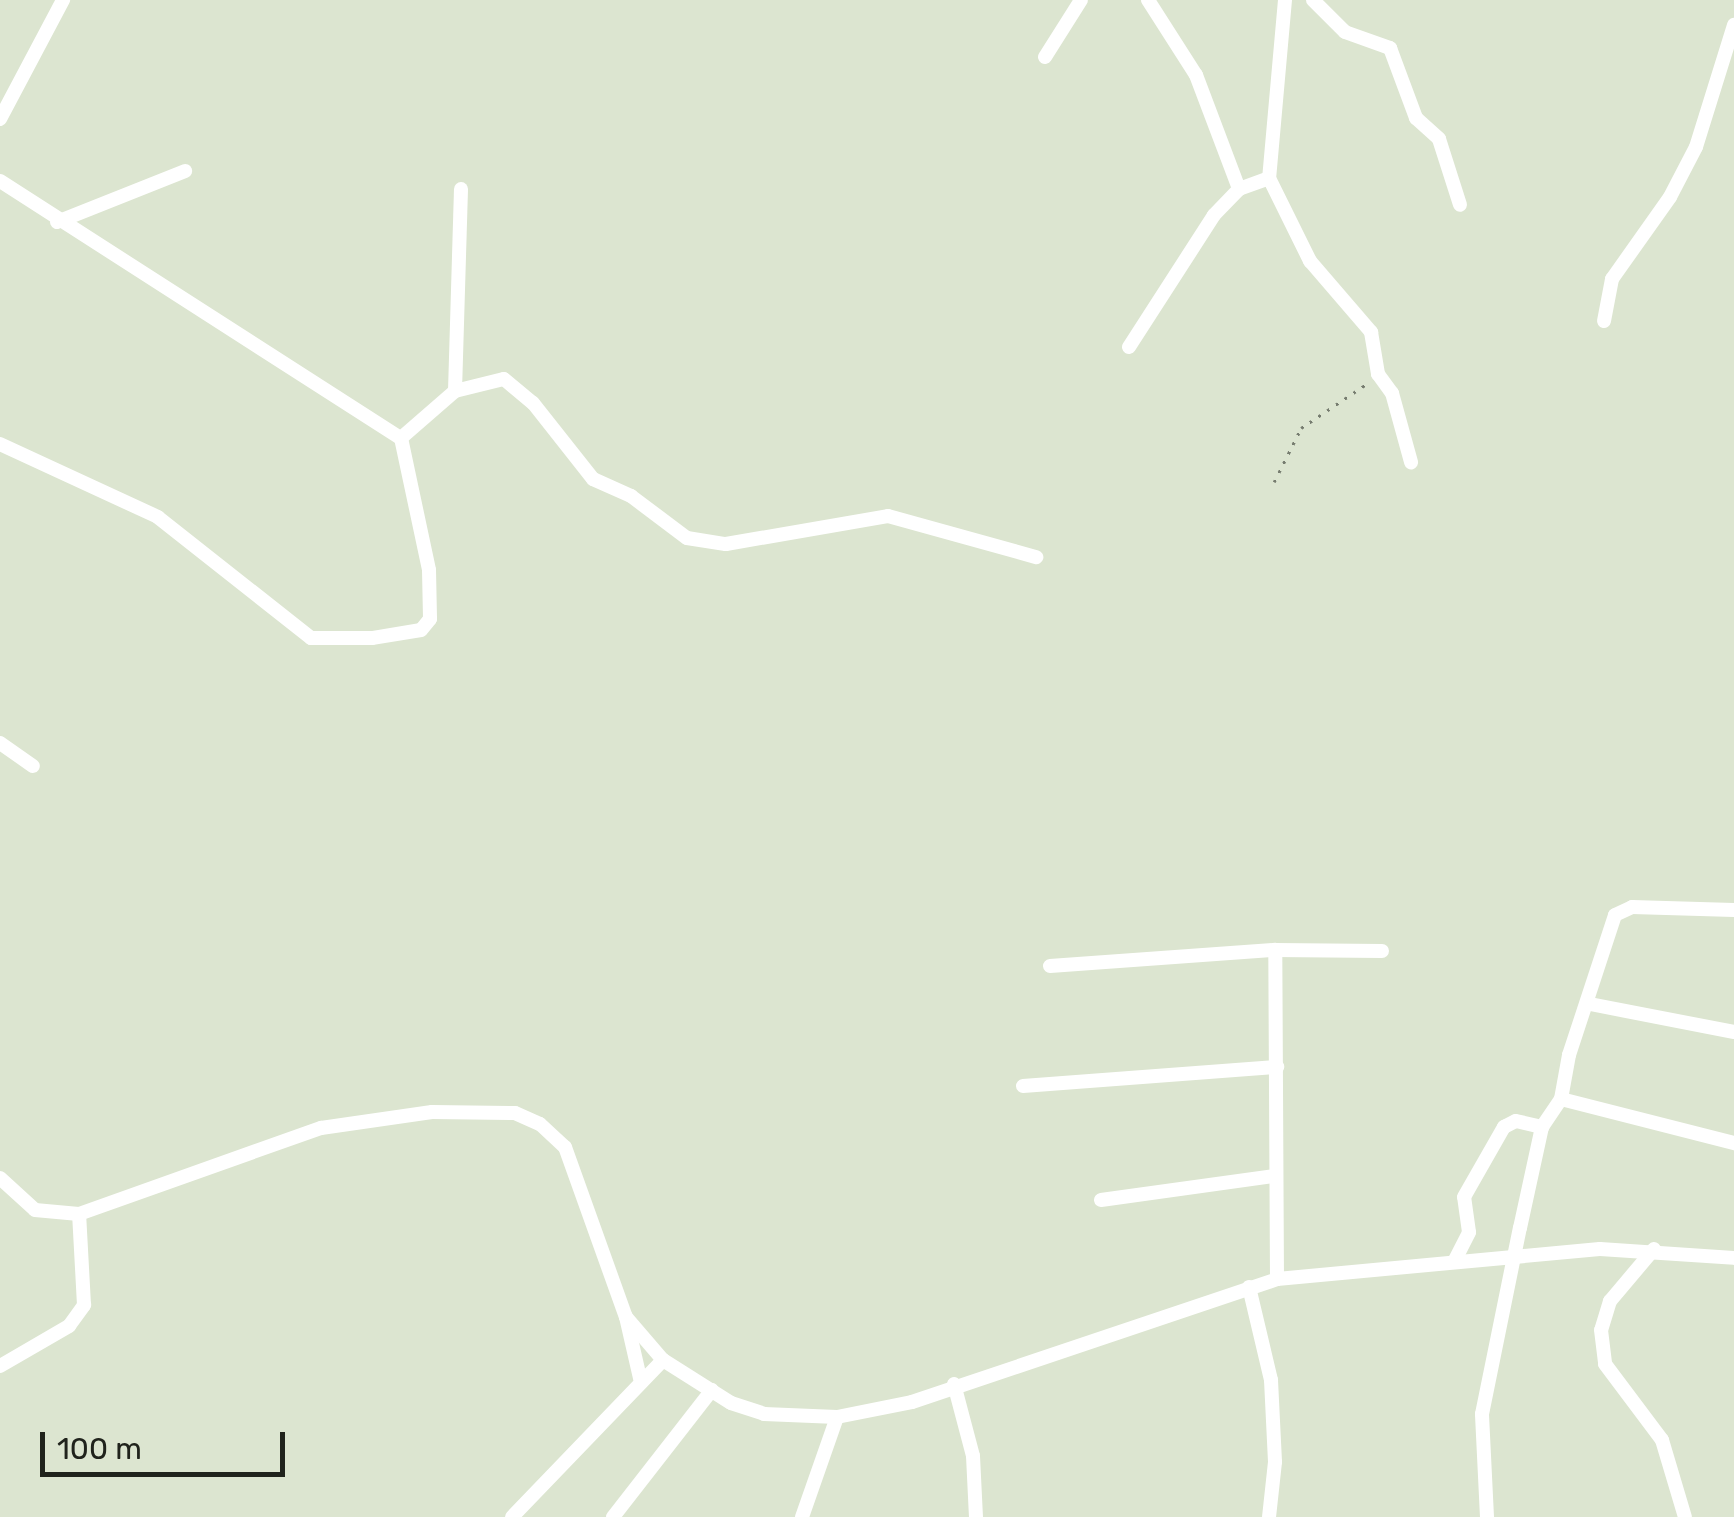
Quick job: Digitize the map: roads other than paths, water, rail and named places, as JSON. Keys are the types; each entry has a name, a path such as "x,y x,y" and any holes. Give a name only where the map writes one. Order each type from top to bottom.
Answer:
{"street":[{"path":"0,119 63,0"},
{"path":"1044,57 1080,0"},
{"path":"1148,0 1188,58 1239,189"},
{"path":"1285,0 1269,178 1310,261 1364,320 1378,374 1392,393 1412,462"},
{"path":"1313,0 1344,32 1390,48 1416,118 1439,139 1460,205"},
{"path":"1604,322 1612,280 1670,198 1696,146 1734,25"},
{"path":"57,222 184,171"},
{"path":"1128,347 1178,264 1239,189 1269,178"},
{"path":"0,182 57,222 401,438 432,612 421,630 372,638 312,638 158,517 0,444"},
{"path":"456,390 461,189"},
{"path":"401,438 456,390 510,380 593,479 707,544 888,516 1036,558"},
{"path":"0,744 33,766"},
{"path":"1487,1517 1482,1414 1542,1127 1561,1099 1569,1056 1622,910 1734,910"},
{"path":"1275,950 1278,1279"},
{"path":"1050,966 1275,950 1382,952"},
{"path":"1590,1004 1734,1032"},
{"path":"1023,1086 1278,1066"},
{"path":"1561,1099 1734,1143"},
{"path":"0,1178 35,1210 79,1214 321,1128 432,1112 515,1113 554,1133 565,1148 626,1316 640,1378"},
{"path":"1455,1260 1469,1232 1464,1197 1504,1126 1516,1121 1542,1127"},
{"path":"1102,1200 1275,1176"},
{"path":"0,1366 77,1318 84,1305 79,1214"},
{"path":"1654,1249 1610,1301 1601,1330 1604,1364 1662,1440 1685,1517"},
{"path":"626,1316 663,1360 712,1390 764,1414 837,1417 912,1402 954,1384 1278,1279 1455,1260 1654,1249 1734,1258"},
{"path":"1249,1287 1271,1380 1275,1462 1269,1517"},
{"path":"512,1517 640,1378 663,1360"},
{"path":"954,1384 973,1456 976,1517"},
{"path":"613,1517 712,1390"},
{"path":"802,1517 837,1417"}]}
